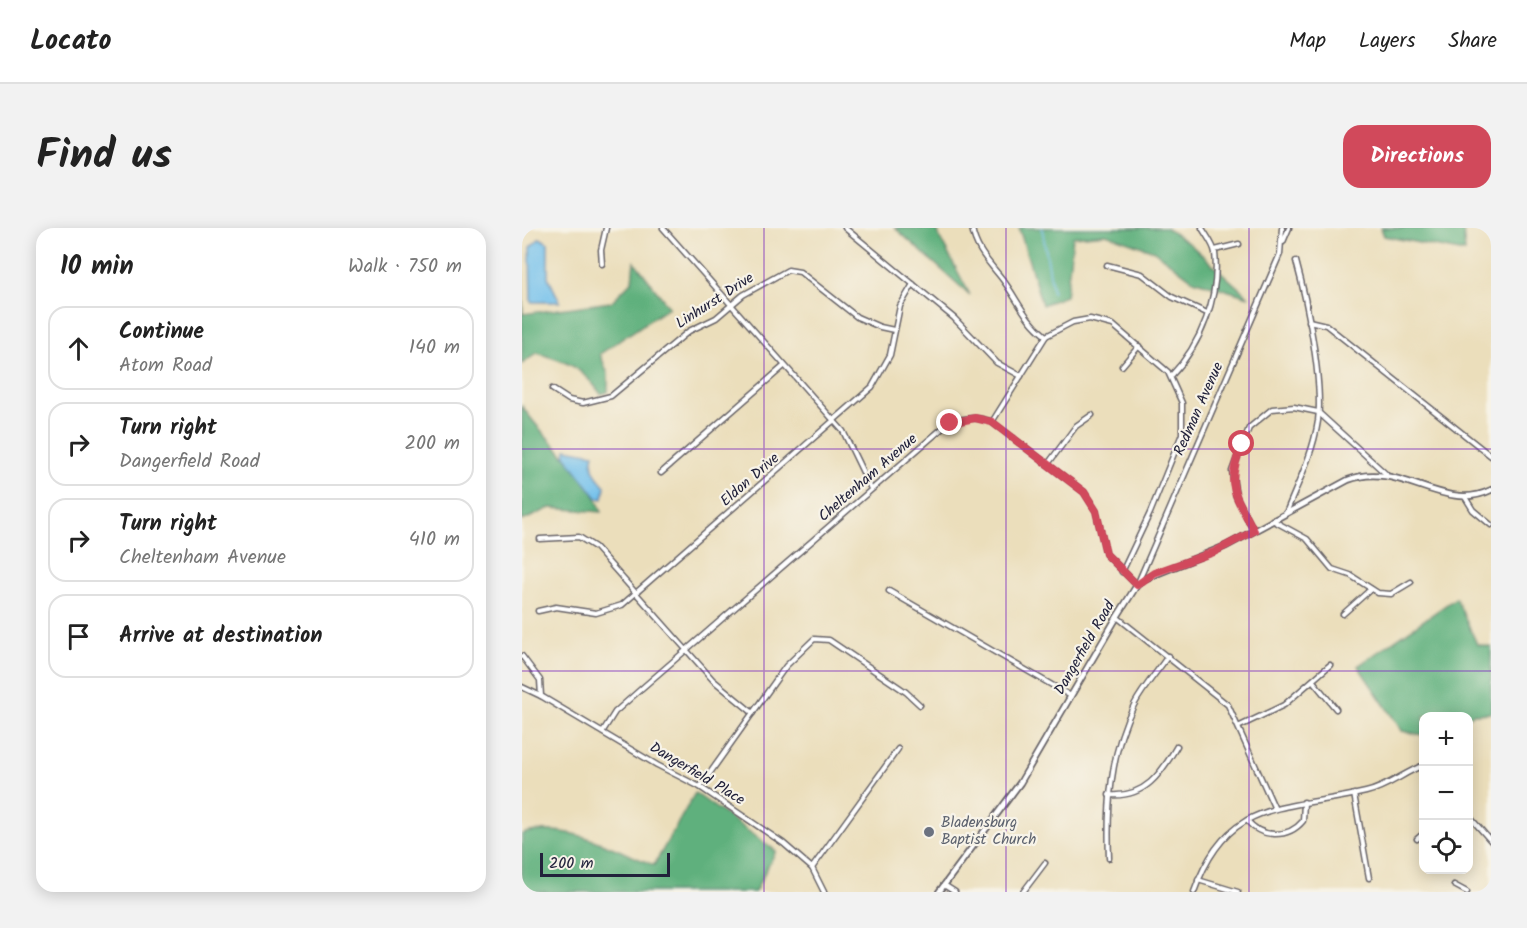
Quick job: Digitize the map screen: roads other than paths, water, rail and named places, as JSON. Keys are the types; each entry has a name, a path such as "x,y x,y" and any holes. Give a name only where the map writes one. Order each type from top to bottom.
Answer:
{"street":[{"path":"602,264 601,250 606,228"},
{"path":"663,228 834,422 847,439 872,489"},
{"path":"844,228 954,318 997,363 1021,376"},
{"path":"972,228 982,255 1003,280 1028,321 1046,336"},
{"path":"1171,375 1190,353 1207,313 1216,282 1215,250 1202,228"},
{"path":"1282,228 1283,243"},
{"name":"Redman Avenue","path":"1137,585 1280,254 1289,228"},
{"path":"1215,250 1239,244"},
{"path":"1286,513 1306,465 1318,412 1309,321 1296,261"},
{"path":"1107,265 1142,274 1172,297 1207,313"},
{"name":"Linhurst Drive","path":"552,389 569,400 583,403 611,396 689,331 712,320 776,275 793,269 857,317 880,327 894,330"},
{"name":"Eldon Drive","path":"538,610 556,607 596,613 622,605 638,592 834,422 879,378 890,355 900,306 914,284"},
{"path":"1122,572 1150,513 1182,434 1182,403 1171,375 1113,325 1090,319 1066,324 1046,336 992,422 1079,488 1090,500 1099,522 1103,549 1122,572 1137,585"},
{"path":"1309,321 1319,321 1326,325 1491,456"},
{"path":"1122,366 1139,346"},
{"path":"662,473 784,366"},
{"path":"1254,531 1236,496 1232,476 1249,428 1272,409 1294,407 1318,412 1386,474"},
{"path":"1048,464 1076,426 1092,415"},
{"name":"Cheltenham Avenue","path":"603,731 621,707 950,423 975,418 992,422"},
{"name":"Dangerfield Road","path":"939,892 1020,783 1116,617 1137,585 1154,573 1214,552 1355,477 1370,473 1386,474 1436,491 1465,496 1491,490"},
{"path":"1465,496 1473,510 1491,525"},
{"path":"1272,520 1307,539 1332,569 1350,575 1371,589 1387,595 1411,582"},
{"path":"540,539 579,537 595,547 638,592 723,690 753,713"},
{"path":"1343,614 1371,589"},
{"path":"889,591 1071,696"},
{"path":"1116,617 1224,700 1240,726 1274,807"},
{"path":"700,787 790,661 808,643 820,638 829,640 906,692 920,705"},
{"path":"522,656 541,682 541,696"},
{"path":"1109,858 1109,795 1129,716 1139,695 1168,656"},
{"path":"1240,726 1284,705 1330,665"},
{"path":"1313,681 1336,709"},
{"name":"Dangerfield Place","path":"522,687 603,731 657,765 700,787 783,843 812,868 824,892"},
{"path":"1109,795 1127,795 1152,783 1162,772 1177,746"},
{"path":"812,868 898,749"},
{"path":"1194,892 1205,862 1220,840 1247,820 1274,807 1354,794 1389,784 1422,766"},
{"path":"1354,794 1369,878"},
{"path":"1247,820 1256,829 1266,834 1291,831 1303,821 1304,802"},
{"path":"1472,820 1491,841"},
{"path":"1023,892 1045,863"},
{"path":"1198,880 1238,892"},
{"path":"944,885 955,892"},
{"path":"1454,885 1467,892"}],"water":[{"path":"540,238 548,243 548,277 560,302 531,302 530,247"},
{"path":"566,449 594,454 593,468 605,486 603,499 597,498 565,456"}],"waterway":[{"path":"1042,228 1053,292"}],"place":[{"name":"Bladensburg Baptist Church","path":"929,832"}]}
